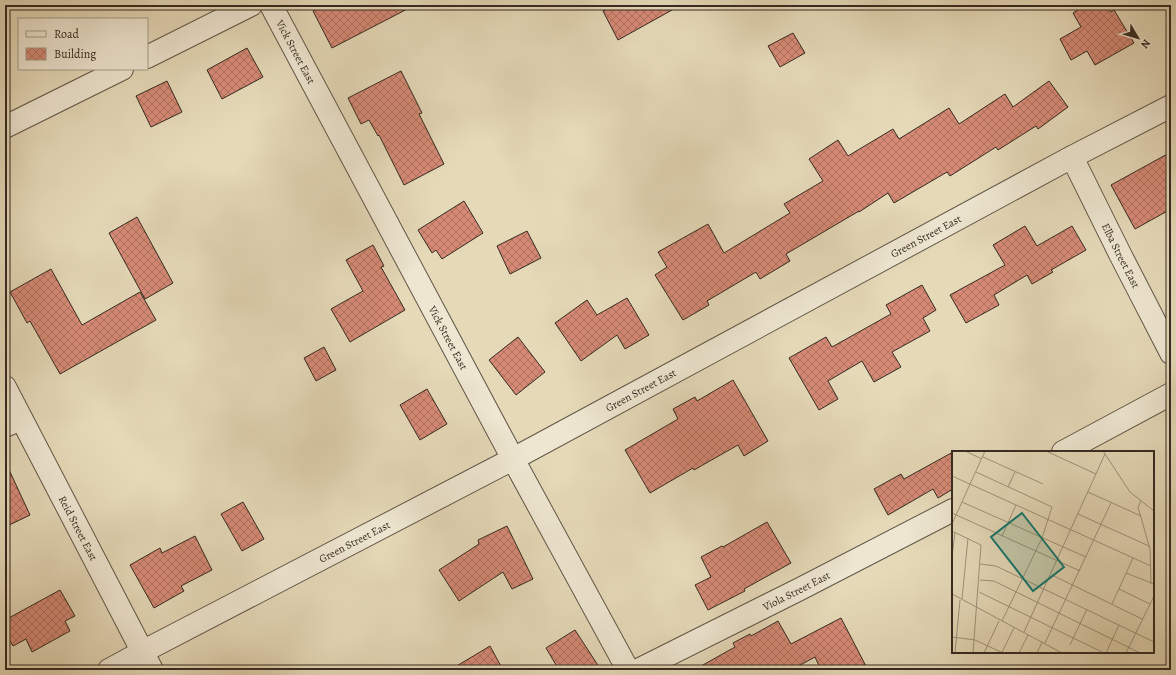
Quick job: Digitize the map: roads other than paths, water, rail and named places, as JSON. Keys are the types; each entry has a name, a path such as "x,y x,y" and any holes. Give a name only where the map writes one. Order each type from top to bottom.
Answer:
{"street":[{"path":"148,56 251,5"},
{"name":"Vick Street East","path":"271,5 513,459 628,670"},
{"path":"5,127 120,70"},
{"name":"Green Street East","path":"109,670 147,661 513,459 1072,157 1171,106"},
{"name":"Elba Street East","path":"1072,157 1171,353"},
{"name":"Reid Street East","path":"5,387 13,423 147,661"},
{"path":"1065,451 1171,394"},
{"name":"Viola Street East","path":"638,670 952,511"}]}
